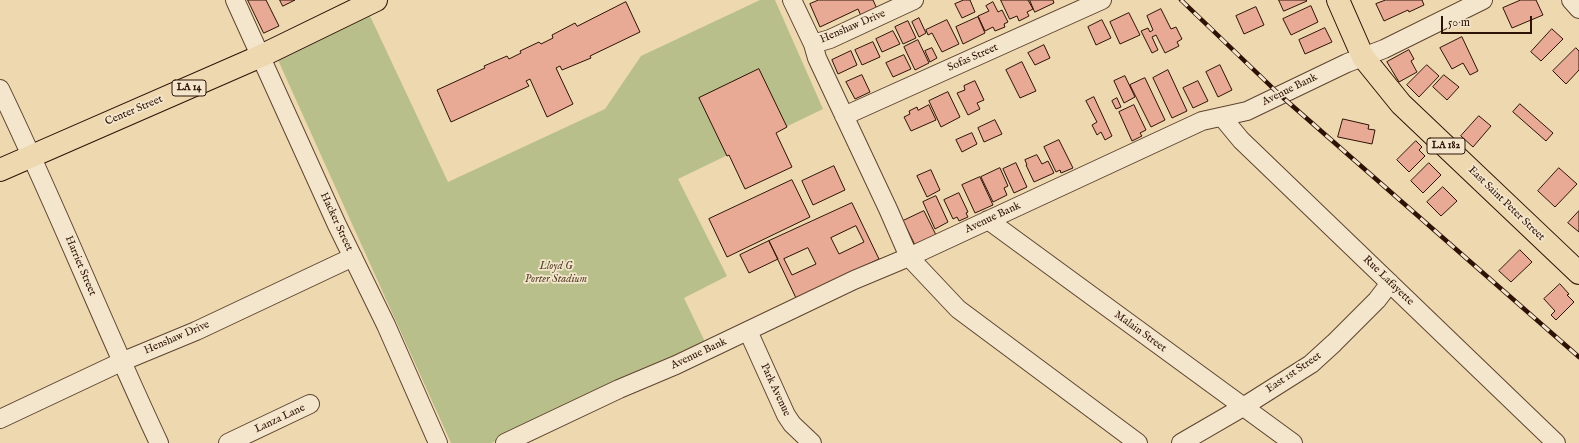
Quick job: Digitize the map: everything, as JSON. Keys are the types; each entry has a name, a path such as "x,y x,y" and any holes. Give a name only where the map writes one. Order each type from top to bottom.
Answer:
{"main road":[{"name":"Center Street","path":"0,170 261,56 376,0"},
{"name":"East Saint Peter Street","path":"1338,0 1363,57 1401,104 1579,273"}],"street":[{"name":"Hacker Street","path":"235,0 337,226 386,325 438,443"},
{"path":"792,0 813,44 817,58 909,257 958,309 1138,443"},
{"name":"Henshaw Drive","path":"813,44 830,38 914,0"},
{"name":"Sofas Street","path":"844,116 1102,0"},
{"name":"Avenue Bank","path":"505,443 748,331 854,280 909,257 1202,121 1246,111 1363,57 1384,49 1483,0"},
{"path":"1571,0 1579,9"},
{"name":"Harriet Street","path":"0,89 32,156 121,362 159,443"},
{"name":"Rue Lafayette","path":"1222,116 1241,140 1556,443"},
{"name":"Malain Street","path":"988,220 1293,443"},
{"name":"Henshaw Drive","path":"0,419 121,362 196,331 353,257"},
{"name":"East 1st Street","path":"1181,443 1312,364 1371,305 1390,282"},
{"name":"Park Avenue","path":"748,331 786,415 792,424 812,443"},
{"name":"Lanza Lane","path":"228,443 310,404"}],"green space":[{"name":"Lloyd G Porter Stadium","path":"760,0 775,0 823,109 678,179 727,276 684,298 707,346 491,443 451,443 278,60 370,16 448,182 605,109 641,56"}],"building":[{"path":"248,0 266,0 279,26 264,33"},
{"path":"280,0 295,0 283,6"},
{"path":"819,0 873,0 877,9 861,16 858,9 820,27 810,4"},
{"path":"964,0 970,0 975,12 962,18 955,4"},
{"path":"1001,0 1028,0 1033,9 1027,12 1029,16 1019,21 1017,16 1010,19"},
{"path":"1030,0 1053,0 1054,3 1035,12"},
{"path":"1279,0 1306,0 1307,1 1284,11"},
{"path":"1386,0 1422,0 1424,5 1409,12 1408,10 1384,21 1376,4"},
{"path":"1521,0 1536,0 1543,15 1512,28 1503,8"},
{"path":"626,2 640,32 590,56 591,58 562,70 560,66 556,68 573,104 547,117 530,79 526,81 529,86 451,122 437,90 485,68 484,66 507,56 509,59 521,53 520,51 539,42 541,44 553,38 552,35 575,23 577,26"},
{"path":"993,2 998,12 1002,10 1008,22 1004,24 1005,27 995,31 993,27 985,31 978,16 989,11 986,6"},
{"path":"1311,6 1318,22 1291,35 1283,19"},
{"path":"1256,7 1264,25 1244,34 1236,16"},
{"path":"1161,9 1171,29 1176,27 1182,39 1177,42 1179,46 1165,53 1156,35 1152,37 1158,50 1152,53 1141,31 1148,28 1150,32 1153,30 1147,16"},
{"path":"1129,13 1140,35 1120,44 1110,22"},
{"path":"978,17 985,33 963,44 956,27"},
{"path":"919,18 926,33 919,37 912,22"},
{"path":"947,20 959,44 942,52 932,33 928,35 926,30"},
{"path":"1102,20 1111,38 1096,45 1088,27"},
{"path":"908,21 916,38 903,44 895,27"},
{"path":"1325,28 1332,42 1305,54 1299,40"},
{"path":"1552,29 1563,39 1541,61 1531,52"},
{"path":"893,31 900,44 882,52 876,39"},
{"path":"1462,37 1478,71 1470,75 1463,63 1452,69 1440,48"},
{"path":"918,40 929,63 915,70 904,47"},
{"path":"873,42 880,57 862,65 855,50"},
{"path":"1044,45 1050,58 1035,65 1028,53"},
{"path":"932,48 937,58 930,62 925,51"},
{"path":"1576,48 1579,51 1579,70 1566,84 1553,71"},
{"path":"1409,50 1414,59 1411,61 1417,72 1399,82 1387,62"},
{"path":"851,51 857,65 838,74 832,60"},
{"path":"904,55 911,69 893,77 886,63"},
{"path":"1022,62 1036,91 1020,98 1006,70"},
{"path":"1220,65 1232,90 1218,97 1206,72"},
{"path":"1427,65 1439,76 1419,97 1407,85"},
{"path":"759,69 787,127 776,133 792,167 745,189 699,98"},
{"path":"1168,70 1187,111 1172,118 1153,78"},
{"path":"862,75 870,92 855,99 846,82"},
{"path":"1444,75 1459,87 1447,100 1433,87"},
{"path":"1125,76 1135,97 1124,103 1114,81"},
{"path":"1145,78 1165,120 1151,127 1130,85"},
{"path":"975,81 984,100 977,103 980,109 968,115 957,93 965,90 964,86"},
{"path":"1198,81 1208,101 1193,108 1183,88"},
{"path":"948,92 960,117 941,127 929,101"},
{"path":"1094,97 1112,136 1105,140 1101,132 1097,135 1092,125 1097,122 1086,101"},
{"path":"1117,98 1121,107 1116,109 1112,101"},
{"path":"1520,104 1553,133 1546,141 1513,112"},
{"path":"929,105 936,120 911,131 904,117 910,114 909,111 917,107 918,110"},
{"path":"1134,105 1146,130 1140,133 1142,136 1132,141 1119,112"},
{"path":"1479,116 1491,126 1473,147 1461,136"},
{"path":"1343,119 1369,125 1368,129 1375,130 1372,144 1338,137"},
{"path":"995,120 1002,134 984,142 978,128"},
{"path":"972,133 977,144 962,152 956,140"},
{"path":"1059,140 1073,168 1061,173 1060,170 1056,172 1044,147"},
{"path":"1416,141 1422,147 1419,150 1425,156 1409,172 1397,160"},
{"path":"1037,155 1042,164 1048,161 1054,173 1034,182 1025,160"},
{"path":"1016,163 1027,187 1014,193 1003,169"},
{"path":"1429,163 1441,175 1423,193 1411,181"},
{"path":"834,166 845,190 813,205 802,181"},
{"path":"1000,168 1008,186 1004,188 1007,195 993,202 981,177"},
{"path":"1559,168 1577,184 1555,207 1538,191"},
{"path":"931,170 940,190 927,197 917,176"},
{"path":"980,177 993,205 975,213 962,185"},
{"path":"792,180 810,217 727,257 709,219"},
{"path":"1443,187 1457,201 1441,216 1427,202"},
{"path":"959,193 968,212 966,213 968,217 959,221 957,217 953,219 944,200"},
{"path":"936,196 948,222 935,229 923,202"},
{"path":"852,203 879,259 796,298 769,241","holes":["856,226 864,242 839,254 831,238","808,248 816,264 792,275 784,259"]},
{"path":"924,211 938,239 917,249 903,221"},
{"path":"1579,211 1579,232 1568,223"},
{"path":"769,241 778,259 749,273 740,255"},
{"path":"1520,250 1532,262 1511,282 1499,271"},
{"path":"1560,284 1569,294 1567,295 1574,302 1556,320 1551,315 1555,311 1544,299"}],"railway":[{"path":"1181,0 1280,95 1579,357"}]}
